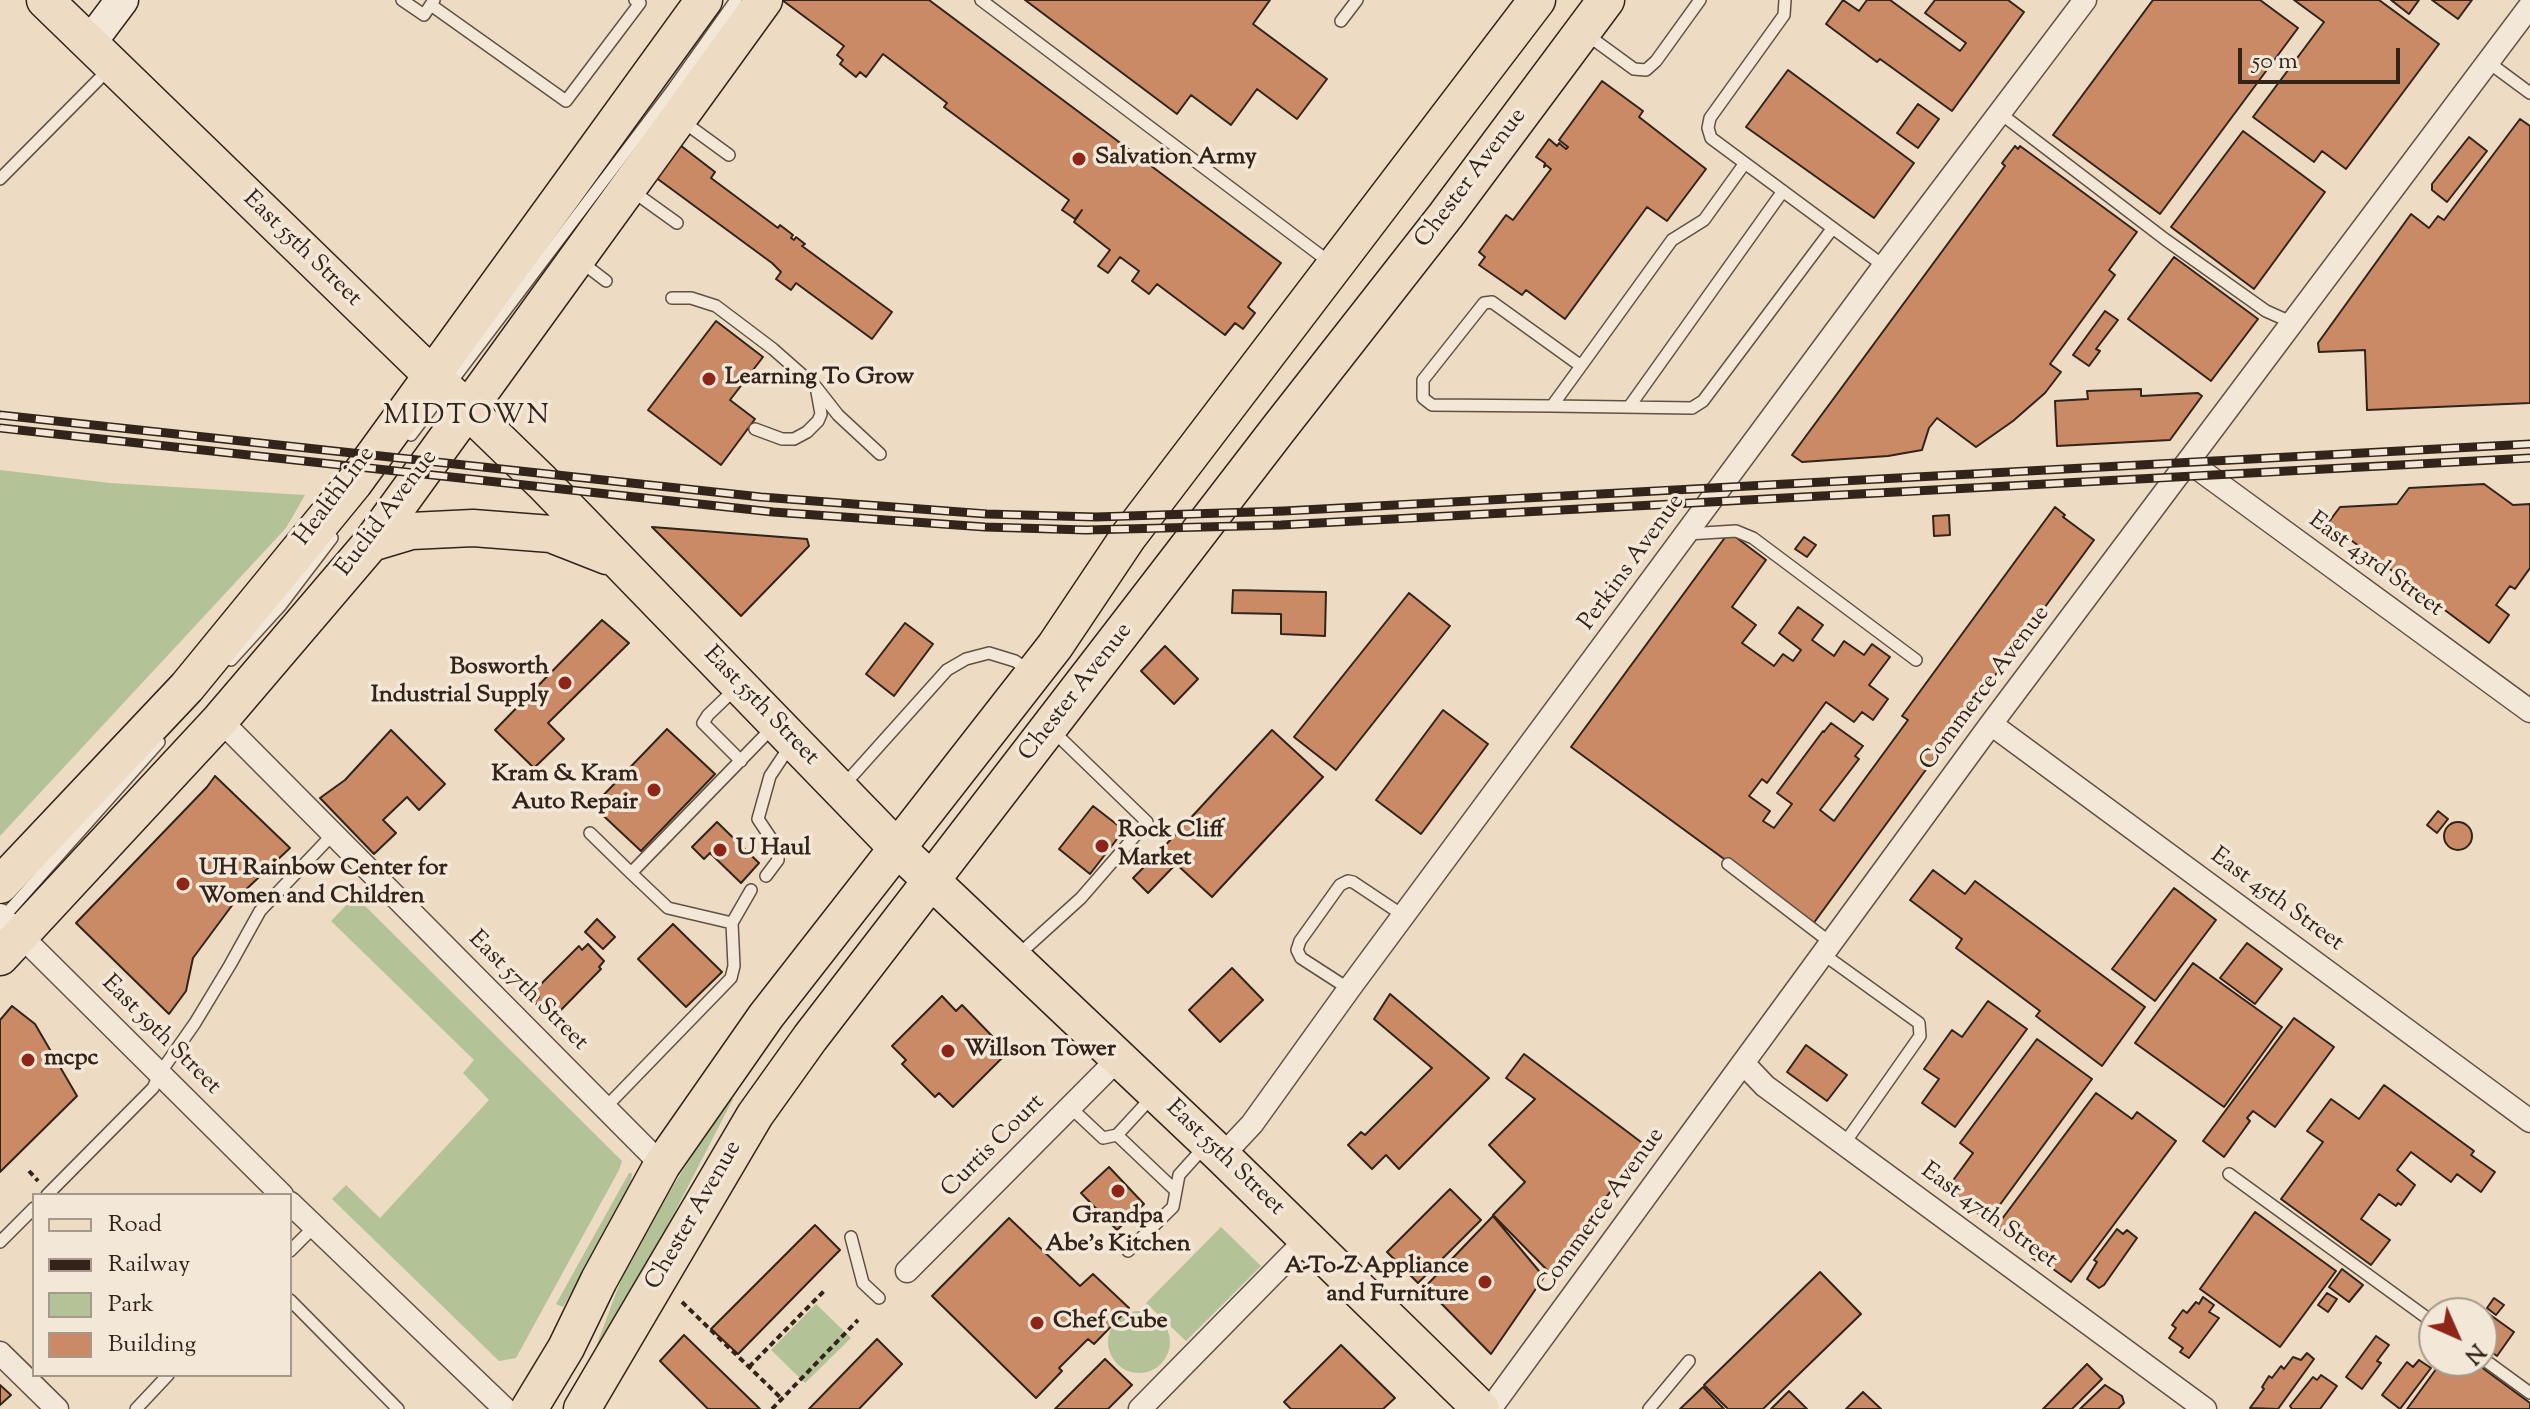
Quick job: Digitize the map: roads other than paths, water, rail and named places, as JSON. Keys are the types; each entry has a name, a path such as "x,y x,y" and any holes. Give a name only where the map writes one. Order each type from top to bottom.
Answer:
{"main road":[{"name":"East 55th Street","path":"45,0 619,560 898,849 1215,1149 1481,1409"},
{"name":"Euclid Avenue","path":"4,922 220,720 355,536 704,0"},
{"name":"Euclid Avenue","path":"4,922 187,687 354,483 448,392 576,258 764,0"},
{"name":"Chester Avenue","path":"529,1409 566,1348 662,1165 766,1016 1069,627 1128,537 1537,0"},
{"name":"Chester Avenue","path":"582,1409 755,1115 810,1038 1446,215 1606,0"},
{"path":"355,536 473,528 551,534 619,560"}],"street":[{"path":"100,56 122,0"},
{"name":"Perkins Avenue","path":"1215,1149 1252,1124 1884,266 2085,0"},
{"name":"Commerce Avenue","path":"1490,1409 1991,724 2530,6"},
{"name":"East 43rd Street","path":"2189,462 2530,711"},
{"name":"East 57th Street","path":"220,720 662,1165"},
{"name":"East 45th Street","path":"1991,724 2530,1121"},
{"name":"East 59th Street","path":"4,922 280,1193"},
{"name":"Curtis Court","path":"907,1271 1118,1059"},
{"name":"East 47th Street","path":"1743,1063 1765,1086 2205,1409"},
{"path":"292,1205 505,1409"},
{"path":"1140,1409 1307,1239"},
{"path":"0,1353 57,1409"}],"lane":[{"path":"402,0 424,15 433,2 566,101 640,3 635,0"},
{"name":"HealthLine","path":"406,441 448,392 736,0"},
{"path":"981,0 1335,266"},
{"path":"1341,21 1357,0"},
{"path":"1583,31 1634,69 1646,70 1656,61 1700,0"},
{"path":"1785,0 1784,15 1710,118 1708,128 1711,138 1884,266"},
{"path":"0,179 100,56"},
{"path":"2488,62 2530,93"},
{"path":"2001,114 2166,240 2266,311 2293,323"},
{"path":"678,117 729,155"},
{"path":"1552,406 1672,240 1704,220 1745,163"},
{"path":"627,187 677,223"},
{"path":"1629,407 1783,191"},
{"path":"1581,366 1492,302 1484,303 1423,380 1423,398 1432,405 1692,408 1703,401 1832,229"},
{"path":"576,258 606,281"},
{"path":"672,298 691,298 716,306 773,349 816,387 838,415 880,454"},
{"path":"755,429 782,439 794,439 807,432 821,414 816,387"},
{"path":"1686,534 1736,531 1753,538 1916,660"},
{"name":"HealthLine","path":"218,675 281,605 355,536"},
{"path":"840,789 947,670 966,659 989,653 1015,661 1034,673"},
{"path":"739,685 703,723 741,761"},
{"path":"1013,959 1081,898 1147,822 1049,728"},
{"path":"4,922 168,731"},
{"path":"631,873 741,761 784,733"},
{"path":"766,876 778,860 778,849 758,819 784,733"},
{"path":"590,833 668,908 732,923"},
{"path":"49,1193 153,1088 260,911 333,834"},
{"path":"1728,864 1919,1023 1920,1036 1844,1144"},
{"path":"1349,989 1301,958 1297,950 1300,941 1340,885 1353,882 1404,916"},
{"path":"605,1108 731,978 734,966 732,923 751,890"},
{"path":"1070,1107 1103,1138 1117,1135 1155,1094"},
{"path":"1117,1135 1176,1191"},
{"path":"1128,1251 1173,1207 1179,1175 1215,1149"},
{"path":"2229,1174 2418,1311"},
{"path":"0,1242 32,1210"},
{"path":"292,1249 314,1227"},
{"path":"851,1237 863,1283 879,1298"},
{"path":"292,1302 398,1409"},
{"path":"1649,1409 1689,1361"},
{"path":"2498,1370 2530,1393"},
{"path":"137,1409 166,1377"}],"railway":[{"path":"0,415 761,497 987,514 1096,517 1284,511 2530,444"},
{"path":"0,428 773,512 985,527 1086,530 1281,525 2530,458"}],"place":[{"name":"Salvation Army","path":"1079,159"},
{"name":"Learning To Grow","path":"709,379"},
{"name":"Bosworth Industrial Supply","path":"565,683"},
{"name":"Kram & Kram Auto Repair","path":"654,790"},
{"name":"Rock Cliff Market","path":"1102,846"},
{"name":"U Haul","path":"720,850"},
{"name":"UH Rainbow Center for Women and Children","path":"183,884"},
{"name":"Willson Tower","path":"948,1051"},
{"name":"mcpc","path":"28,1060"},
{"name":"Grandpa Abe's Kitchen","path":"1118,1191"},
{"name":"A-To-Z Appliance and Furniture","path":"1485,1282"},
{"name":"Chef Cube","path":"1037,1323"}],"district":[{"name":"MIDTOWN","path":"467,418"}]}
